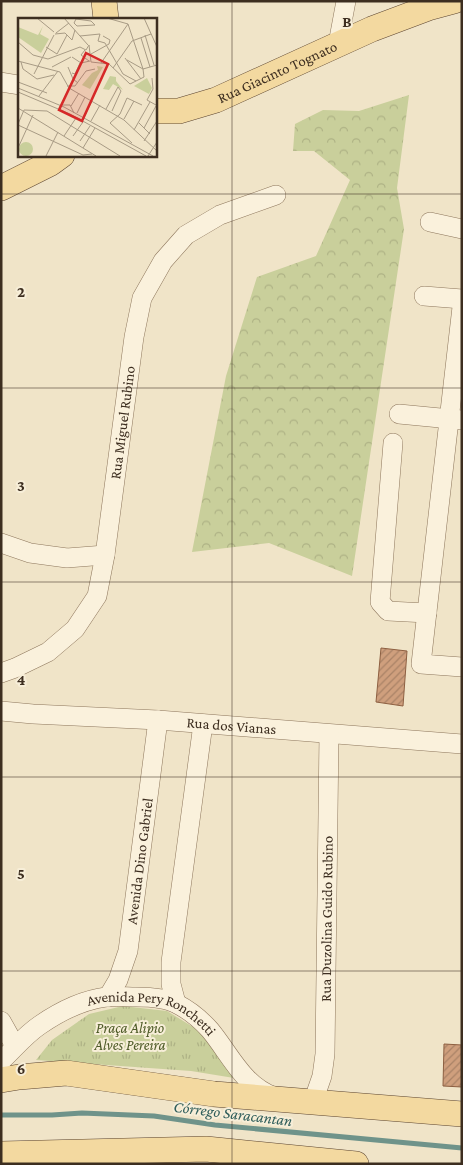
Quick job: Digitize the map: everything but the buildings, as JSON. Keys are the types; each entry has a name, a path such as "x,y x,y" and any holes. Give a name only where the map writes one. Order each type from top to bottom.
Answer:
{"main road":[{"path":"104,1 106,18"},
{"name":"Rua Giacinto Tognato","path":"156,111 179,111 216,100 372,29 428,8 454,1"},
{"path":"1,188 51,163 61,156"},
{"name":"Avenida Pery Ronchetti","path":"1,1080 19,1076 66,1073 214,1094 302,1102 460,1110"},
{"path":"1,1154 206,1149 342,1163"}],"street":[{"path":"338,44 346,1"},
{"path":"1,82 18,85"},
{"name":"Rua Miguel Rubino","path":"1,672 15,668 48,652 75,629 97,596 105,554 134,337 142,298 164,261 186,235 220,216 276,195"},
{"path":"430,222 462,229"},
{"path":"424,296 462,299"},
{"path":"462,307 455,419 421,664 462,667"},
{"path":"400,414 455,419"},
{"path":"393,443 380,602 388,611 427,613"},
{"path":"1,543 30,553 66,558 105,554"},
{"name":"Rua dos Vianas","path":"1,711 158,720 462,744"},
{"name":"Avenida Dino Gabriel","path":"108,997 118,980 128,951 158,720"},
{"path":"176,1004 170,972 203,724"},
{"name":"Rua Duzolina Guido Rubino","path":"302,1102 322,1076 325,1054 329,734"},
{"name":"Avenida Pery Ronchetti","path":"1,1061 15,1046 40,1025 88,1001 108,997 150,997 176,1004 195,1016 210,1030 248,1081 271,1095 302,1102"},
{"path":"1,1021 15,1046"}],"green space":[{"path":"409,95 397,188 404,229 352,576 269,543 192,552 226,376 257,277 316,256 350,180 314,151 293,151 295,124 323,110 359,111"},
{"name":"Praça Alipio Alves Pereira","path":"123,1006 167,1011 211,1038 234,1078 191,1071 36,1060 52,1040 89,1014"}],"waterway":[{"name":"Córrego Saracantan","path":"1,1115 82,1113 154,1116 215,1125 462,1148"}]}
